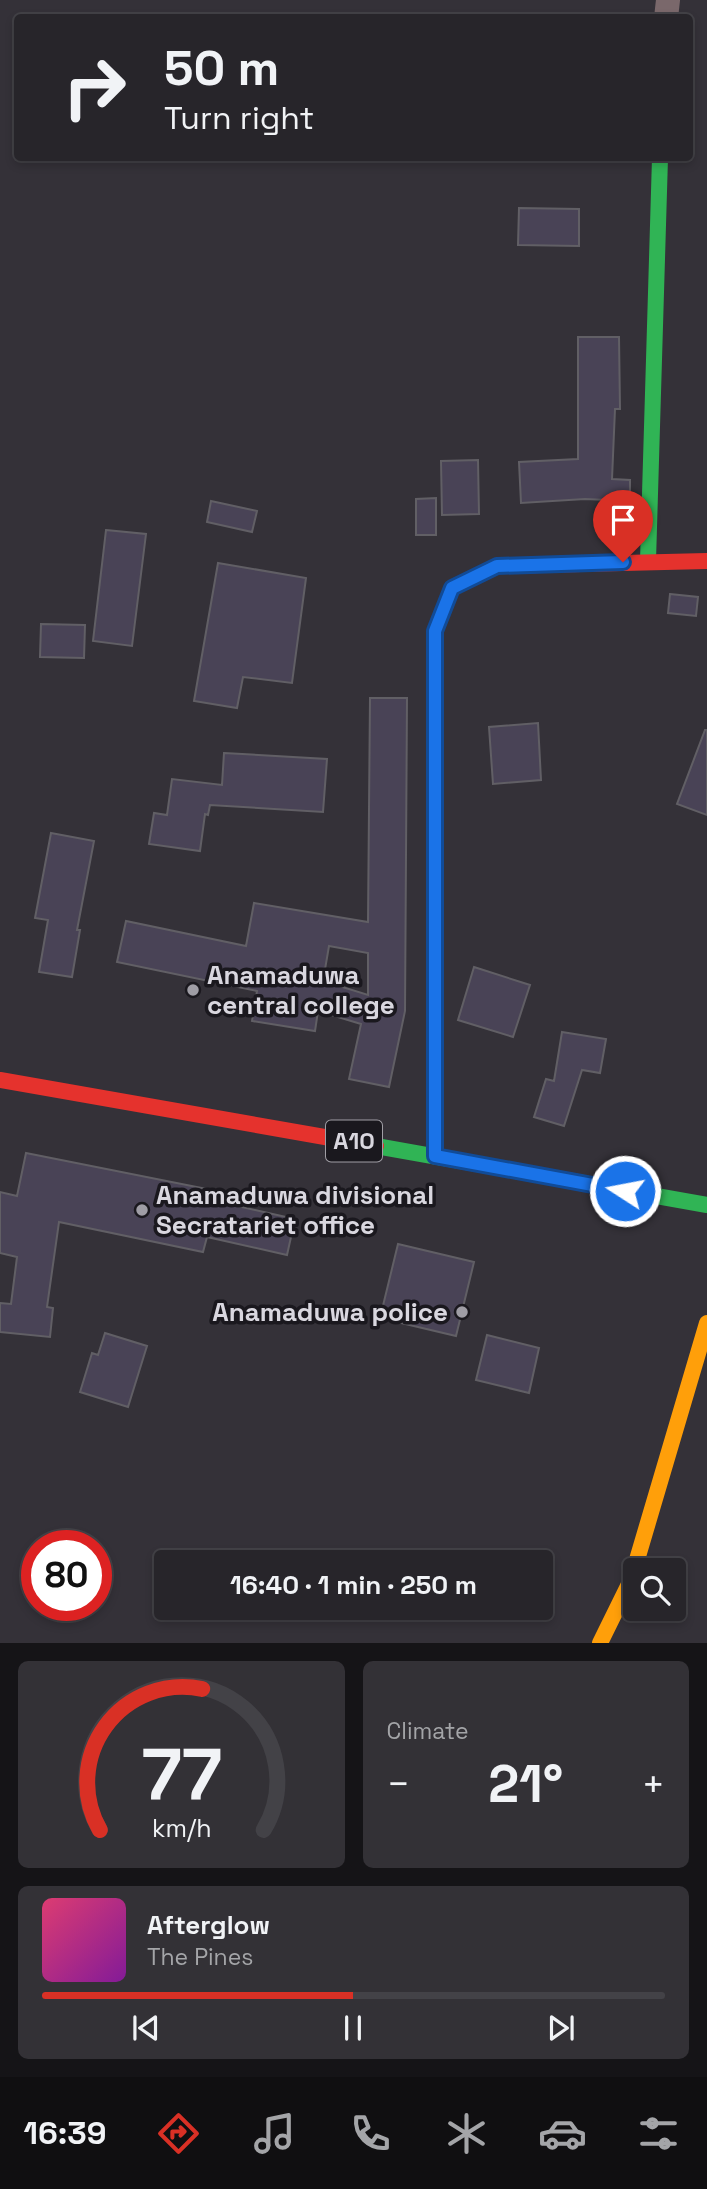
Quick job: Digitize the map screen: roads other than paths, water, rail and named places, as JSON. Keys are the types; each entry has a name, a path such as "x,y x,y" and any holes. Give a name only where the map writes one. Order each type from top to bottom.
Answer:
{"main road":[{"path":"649,561 660,161"},
{"path":"435,1156 435,631 452,588 497,566 707,561"},
{"name":"A10","path":"0,1080 707,1205"},
{"path":"600,1643 631,1580 707,1323"}],"place":[{"name":"Anamaduwa central college","path":"193,990"},
{"name":"Anamaduwa divisional Secratariet office","path":"142,1210"},
{"name":"Anamaduwa police","path":"462,1312"}]}
